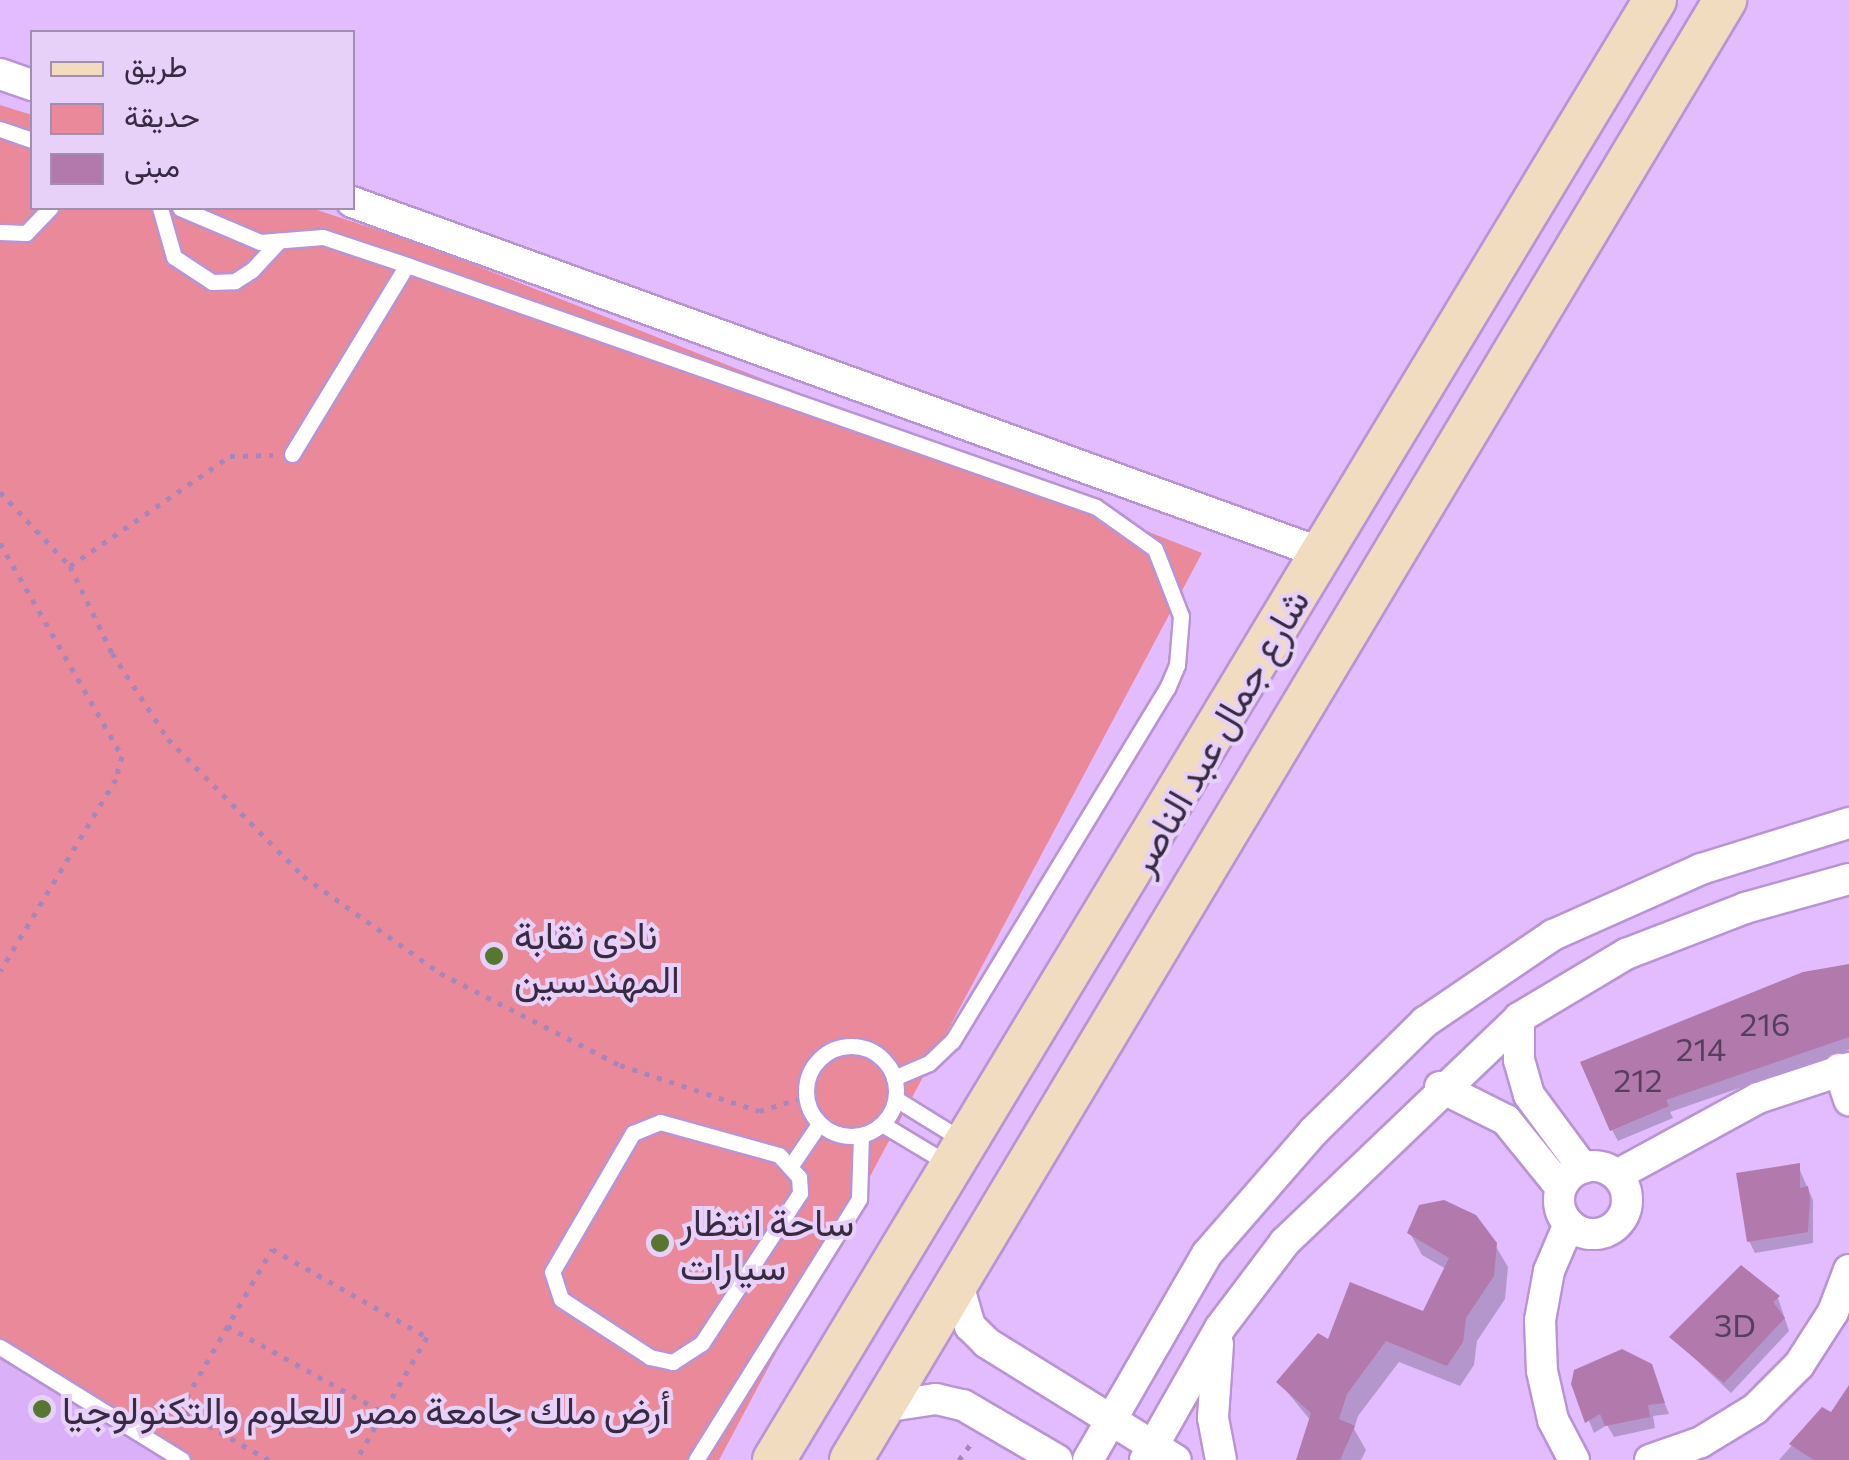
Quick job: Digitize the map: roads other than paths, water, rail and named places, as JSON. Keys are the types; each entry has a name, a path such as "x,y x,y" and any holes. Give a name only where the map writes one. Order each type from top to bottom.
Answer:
{"main road":[{"name":"شارع جمال عبد الناصر","path":"774,1460 1148,849 1321,553 1655,0"},
{"name":"شارع جمال عبد الناصر","path":"851,1460 1200,870 1725,0"},
{"path":"1148,849 1174,847 1200,870"}],"street":[{"path":"0,74 30,85"},
{"path":"355,203 1321,553"},
{"path":"1088,1460 1208,1254 1314,1131 1426,1022 1554,935 1701,869 1849,823"},
{"path":"958,1284 970,1326 987,1344 1158,1455 1220,1328 1285,1242 1440,1087 1519,1018 1626,954 1744,908 1849,879"},
{"path":"1519,1018 1519,1060 1529,1095 1572,1178 1569,1224 1549,1270 1540,1320 1542,1371 1553,1420 1574,1460"},
{"path":"1440,1087 1506,1120 1572,1178 1617,1175 1729,1112 1844,1068 1849,1100"},
{"path":"1569,1224 1594,1234 1618,1224 1628,1199 1617,1175"},
{"path":"1650,1460 1701,1442 1754,1409 1799,1365 1834,1312 1849,1270"},
{"path":"1220,1328 1213,1418 1221,1460"},
{"path":"883,1407 936,1399 963,1405 1057,1460"}],"lane":[{"path":"0,129 30,139"},
{"path":"0,232 26,232 48,210"},
{"path":"161,210 174,257 212,282 252,270 283,238"},
{"path":"185,210 260,242 323,237 407,265 1096,507 1138,531 1168,570 1182,628 1167,688 952,1041 928,1063 894,1078"},
{"path":"292,454 407,265"},
{"path":"834,1048 877,1053 894,1078 896,1099 882,1124 861,1135 819,1124 805,1098 811,1068 834,1048"},
{"path":"896,1099 960,1155"},
{"path":"792,1164 660,1122 642,1124 553,1263 556,1290 650,1357 685,1359 702,1343 800,1193 792,1164 819,1124"},
{"path":"882,1124 960,1155"},
{"path":"696,1460 860,1199 861,1135"},
{"path":"0,1348 182,1460"}],"place":[{"name":"نادى نقابة المهندسين","path":"494,956"},
{"name":"ساحة انتظار سيارات","path":"660,1243"},
{"name":"أرض ملك جامعة مصر للعلوم والتكنولوجيا","path":"42,1409"}]}
